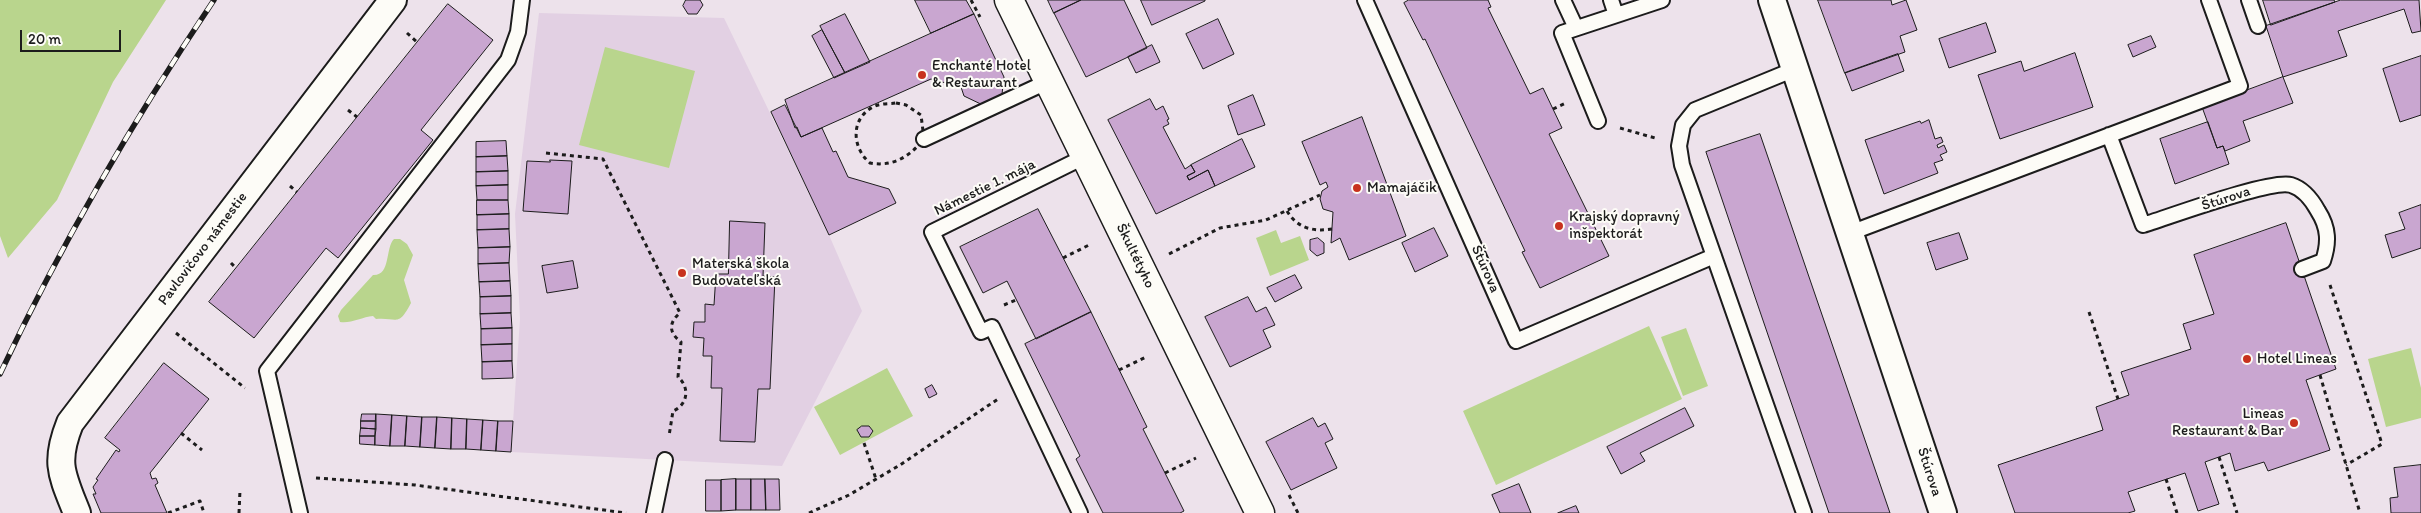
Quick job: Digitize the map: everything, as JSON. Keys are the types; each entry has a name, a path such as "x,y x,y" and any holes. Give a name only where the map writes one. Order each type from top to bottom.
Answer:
{"street":[{"name":"Pavlovičovo námestie","path":"77,513 60,472 62,442 70,423 393,0"},
{"name":"Škultétyho","path":"1009,0 1260,513"},
{"name":"Štúrova","path":"1772,0 1943,513"}],"lane":[{"path":"300,513 267,371 508,60 518,32 522,0"},
{"name":"Štúrova","path":"1365,0 1516,341 1714,256"},
{"path":"1563,0 1576,28"},
{"path":"1611,0 1616,15"},
{"path":"1598,120 1562,33 1662,0"},
{"path":"1850,232 2240,86 2209,0"},
{"path":"2249,0 2258,26"},
{"path":"1795,68 1694,110 1683,125 1679,146 1682,164 1804,513"},
{"path":"924,139 1049,81"},
{"name":"Štúrova","path":"2109,135 2143,225 2264,186 2290,185 2309,196 2325,220 2329,244 2323,262"},
{"name":"Námestie 1. mája","path":"1080,513 992,327 981,332 932,232 1086,156"},
{"path":"2302,269 2323,262"},
{"path":"654,513 666,460"}],"path":[{"path":"896,103 906,105 921,115 924,139 915,150 892,164 870,163 861,155 858,146 857,124 864,113 874,106 896,103"},
{"path":"1598,120 1679,146"},
{"path":"546,153 603,159 680,313 672,321 671,328 674,336 681,342 678,377 685,386 686,397 680,406 672,411 666,460"},
{"path":"1169,254 1220,228 1266,220 1320,195"},
{"path":"1287,210 1292,219 1306,228 1332,229"},
{"path":"1063,258 1091,244"},
{"path":"2323,262 2382,444 2346,465"},
{"path":"2089,312 2118,399"},
{"path":"153,315 250,392"},
{"path":"1119,370 1146,357"},
{"path":"2320,375 2360,513"},
{"path":"809,513 835,502 876,479 951,432 1020,384"},
{"path":"181,433 202,450"},
{"path":"864,443 876,479"},
{"path":"2219,457 2238,513"},
{"path":"1165,473 1196,458"},
{"path":"291,477 415,485 626,513"},
{"path":"2166,480 2177,513"},
{"path":"239,513 240,490"},
{"path":"168,513 200,501 204,513"}],"shaded area":[{"name":"Materská škola Budovateľská","path":"539,13 724,18 829,235 862,311 782,466 511,452 520,319 515,214"}],"green space":[{"path":"0,0 166,0 113,82 57,200 8,258 0,236"},
{"path":"605,47 695,71 669,168 579,145"},
{"path":"1276,230 1281,243 1300,236 1309,260 1270,276 1256,238"},
{"path":"394,239 400,239 407,244 413,255 404,280 411,303 407,311 397,320 376,319 373,316 340,322 338,316 341,310 373,275 383,271 391,243"},
{"path":"1649,326 1682,399 1496,485 1463,411"},
{"path":"1686,328 1708,386 1683,396 1661,337"},
{"path":"2411,348 2421,388 2421,418 2386,427 2368,359"},
{"path":"887,368 913,416 840,455 814,407"}],"building":[{"path":"686,0 700,0 703,5 697,14 688,14 683,6"},
{"path":"915,0 966,0 974,14 931,33"},
{"path":"1048,0 1081,0 1054,13"},
{"path":"1081,0 1124,0 1147,48 1086,77 1054,13"},
{"path":"1141,0 1205,0 1205,1 1152,25"},
{"path":"1409,0 1488,0 1491,7 1488,8 1530,94 1543,88 1562,128 1549,134 1609,256 1540,288 1522,252 1525,251 1425,39 1423,40 1404,3"},
{"path":"1818,0 1891,0 1892,5 1906,0 1917,30 1900,36 1905,52 1845,73"},
{"path":"2263,0 2334,0 2335,2 2271,25"},
{"path":"2341,0 2419,0 2421,31 2412,33 2404,9 2338,31 2347,56 2283,77 2266,26"},
{"path":"448,4 493,40 421,130 433,140 338,258 326,248 254,338 209,302"},
{"path":"845,14 870,62 845,73 820,26"},
{"name":"Enchanté Hotel & Restaurant","path":"974,14 1004,77 1002,94 996,103 987,107 964,96 961,87 931,79 801,137 797,127 795,128 785,100"},
{"path":"1218,19 1234,54 1203,69 1186,34"},
{"path":"1986,23 1996,52 1949,68 1939,39"},
{"path":"822,30 845,73 834,78 812,36"},
{"path":"2151,36 2156,47 2133,57 2128,45"},
{"path":"1152,45 1160,62 1136,73 1128,57"},
{"path":"2075,53 2093,107 2000,139 1978,75 2021,61 2024,71"},
{"path":"1898,54 1904,71 1852,91 1845,73"},
{"path":"2421,56 2421,115 2400,122 2383,69"},
{"path":"2283,77 2293,103 2243,121 2250,141 2225,151 2223,146 2217,148 2202,107"},
{"path":"1253,95 1265,125 1238,135 1228,106"},
{"path":"1150,99 1156,110 1163,106 1169,119 1167,120 1169,124 1163,127 1185,169 1191,165 1195,172 1187,176 1189,180 1208,170 1215,186 1156,214 1108,120"},
{"path":"785,105 801,137 822,128 833,152 836,151 848,177 889,189 896,203 829,235 771,112"},
{"name":"Mamajáčik","path":"1362,117 1406,236 1349,260 1340,238 1331,243 1333,212 1323,209 1320,199 1322,191 1328,187 1326,182 1320,185 1302,142"},
{"path":"1929,120 1935,139 1941,137 1943,142 1937,145 1938,148 1944,145 1947,152 1940,155 1943,160 1934,163 1938,173 1884,194 1865,140 1920,121 1921,123"},
{"path":"2208,122 2217,148 2223,146 2229,164 2175,184 2160,139"},
{"path":"1760,134 1890,513 1829,513 1706,152"},
{"path":"1242,139 1255,167 1215,186 1208,170 1189,180 1187,176 1195,172 1191,165"},
{"path":"506,141 507,156 476,157 476,142"},
{"path":"507,156 508,171 476,172 476,157"},
{"path":"550,160 572,161 568,214 523,211 527,161 550,162"},
{"path":"508,171 508,185 476,186 476,172"},
{"path":"508,185 508,200 477,200 476,186"},
{"path":"477,200 508,200 509,214 477,215"},
{"path":"2421,205 2421,248 2392,258 2385,235 2405,229 2399,213"},
{"path":"1038,209 1091,312 1036,339 1007,281 983,293 960,247"},
{"path":"509,214 509,229 477,230 477,215"},
{"path":"730,221 765,223 763,276 775,277 770,389 758,389 755,442 720,441 722,388 711,388 712,356 703,356 704,338 693,337 694,322 705,322 705,304 714,305 716,274 728,274"},
{"name":"Hotel Lineas","path":"2286,223 2336,369 2306,380 2330,450 2268,471 2264,462 2235,471 2230,453 2205,462 2219,504 2198,511 2185,473 2128,492 2135,511 2128,513 2015,513 1998,465 2103,430 2096,407 2129,395 2121,372 2191,349 2183,324 2214,314 2194,255"},
{"path":"1434,228 1448,256 1415,272 1402,243"},
{"path":"509,229 510,247 478,248 477,230"},
{"path":"1959,233 1968,259 1936,270 1927,243"},
{"path":"1318,238 1324,243 1324,253 1317,256 1310,250 1310,240"},
{"path":"510,247 509,263 478,264 478,248"},
{"path":"573,261 578,288 547,293 542,266"},
{"path":"509,263 510,281 479,282 478,264"},
{"path":"1295,275 1302,288 1275,302 1267,288"},
{"path":"510,281 511,296 480,297 479,282"},
{"path":"511,296 511,313 480,314 480,297"},
{"path":"1248,297 1256,312 1266,307 1275,325 1263,330 1271,347 1230,367 1205,317"},
{"path":"1091,312 1147,427 1143,429 1184,511 1180,513 1103,513 1076,459 1080,456 1025,344"},
{"path":"511,313 512,328 481,329 480,314"},
{"path":"512,328 512,344 481,345 481,329"},
{"path":"512,344 512,361 482,362 481,345"},
{"path":"512,361 513,378 482,379 482,362"},
{"path":"164,363 209,399 150,473 152,479 156,478 158,483 155,485 167,513 101,513 93,494 96,494 93,487 98,480 96,479 116,450 119,452 120,450 105,438"},
{"path":"932,385 937,394 929,398 925,389"},
{"path":"1685,408 1694,426 1640,453 1645,461 1621,474 1607,447"},
{"path":"362,414 376,414 376,421 361,421"},
{"path":"376,414 392,415 390,446 375,445"},
{"path":"392,415 407,416 405,446 390,446"},
{"path":"407,416 422,417 420,447 405,446"},
{"path":"422,417 437,417 435,448 420,447"},
{"path":"437,417 452,418 451,449 435,448"},
{"path":"452,418 467,419 466,449 451,449"},
{"path":"1313,418 1318,427 1325,423 1333,439 1325,443 1337,468 1291,490 1266,442"},
{"path":"467,419 483,420 481,450 466,449"},
{"path":"483,420 498,421 496,451 481,450"},
{"path":"361,421 376,421 376,429 361,428"},
{"path":"498,421 513,421 511,452 496,451"},
{"path":"862,426 869,426 873,431 869,437 861,437 857,430"},
{"path":"361,428 376,429 375,436 360,436"},
{"path":"360,436 375,436 375,445 360,444"},
{"path":"2421,465 2421,513 2391,513 2390,498 2398,497 2394,468"},
{"path":"736,479 736,510 721,511 721,480"},
{"path":"736,479 751,479 751,510 736,510"},
{"path":"751,479 765,479 766,510 751,510"},
{"path":"765,479 779,479 780,510 766,510"},
{"path":"706,480 721,480 721,511 706,511"},
{"path":"1519,484 1531,513 1500,513 1492,495"},
{"path":"1576,506 1579,513 1558,513"}],"railway":[{"path":"0,374 23,325 73,230 155,90 214,0"}],"place":[{"name":"Enchanté Hotel & Restaurant","path":"922,75"},
{"name":"Mamajáčik","path":"1357,188"},
{"name":"Krajský dopravný inšpektorát","path":"1559,226"},
{"name":"Materská škola Budovateľská","path":"682,273"},
{"name":"Hotel Lineas","path":"2247,359"},
{"name":"Lineas Restaurant & Bar","path":"2294,423"}]}
